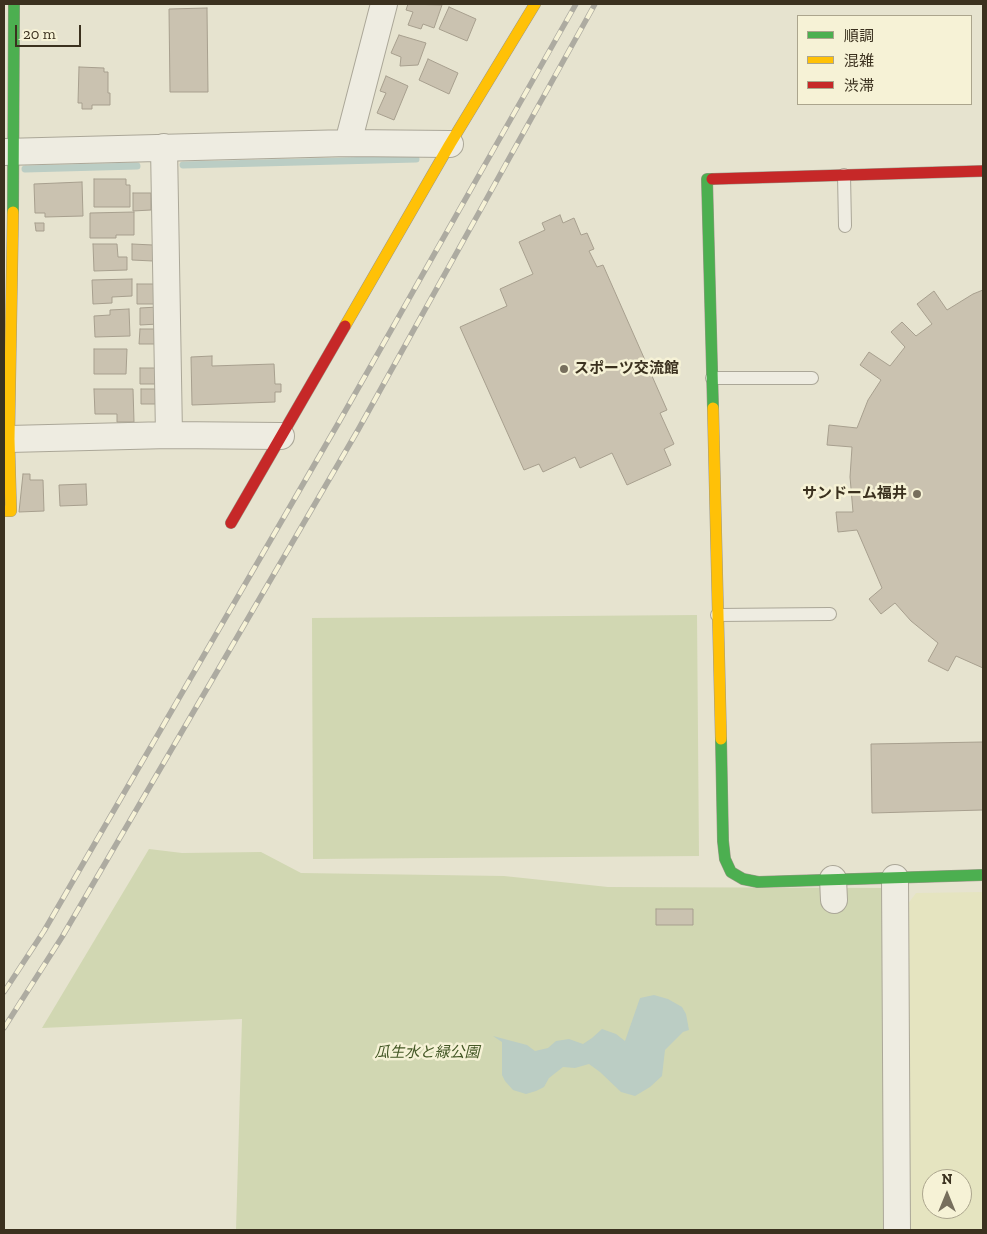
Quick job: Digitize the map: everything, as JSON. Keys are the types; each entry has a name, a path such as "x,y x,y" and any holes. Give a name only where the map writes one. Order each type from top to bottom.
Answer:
{"street":[{"path":"4,511 10,511 8,152 14,4"},
{"path":"348,143 384,4"},
{"path":"232,523 450,144 535,4"},
{"path":"8,152 348,143 450,144"},
{"path":"164,148 169,435"},
{"path":"983,171 707,178 717,615 725,859 731,872 743,879 834,890 895,878 983,875"},
{"path":"9,439 169,435 281,436"},
{"path":"895,878 896,1230"}],"lane":[{"path":"844,175 844,226"},
{"path":"712,378 812,378"},
{"path":"717,615 830,614"}],"green space":[{"path":"697,615 699,856 313,859 312,618"},
{"name":"瓜生水と緑公園","path":"149,849 182,853 261,852 301,873 504,876 608,887 885,888 892,1230 236,1230 242,1019 42,1028"},
{"path":"983,892 983,1230 907,1230 907,905 916,893"}],"shaded area":[{"path":"654,995 668,999 682,1007 686,1014 689,1030 683,1032 665,1050 662,1076 650,1087 635,1096 621,1092 589,1064 575,1068 563,1067 549,1078 544,1087 526,1094 513,1090 505,1081 502,1075 502,1042 493,1036 527,1045 535,1051 548,1048 556,1041 569,1039 583,1044 602,1029 616,1034 625,1041 640,998"}],"building":[{"path":"408,4 442,5 434,28 423,24 421,29 408,25 413,12 406,10"},
{"path":"449,7 476,19 467,41 439,29"},
{"path":"207,8 208,92 170,92 169,9"},
{"path":"399,35 426,43 418,65 400,66 401,57 391,53"},
{"path":"428,59 458,73 449,94 419,80"},
{"path":"79,67 104,68 104,72 108,72 110,105 92,105 92,109 82,109 82,103 78,103"},
{"path":"386,76 408,86 394,120 377,113 386,93 380,91"},
{"path":"94,179 126,179 126,185 130,185 130,207 94,207"},
{"path":"82,182 83,216 45,217 45,213 35,213 34,184"},
{"path":"133,193 151,193 151,210 133,211"},
{"path":"134,212 134,235 116,235 116,238 90,238 90,213"},
{"name":"スポーツ交流館","path":"560,215 563,223 574,218 581,235 587,233 594,249 589,251 597,267 603,265 667,410 660,413 674,444 664,449 671,465 627,485 612,453 580,468 575,457 543,472 539,464 524,470 460,327 507,306 500,289 533,274 519,242 545,230 542,223"},
{"path":"35,223 44,223 44,231 36,231"},
{"path":"93,244 117,244 118,257 127,257 127,270 94,271"},
{"path":"132,244 153,245 153,261 132,260"},
{"path":"132,279 132,296 112,297 112,303 93,304 92,280"},
{"path":"137,284 156,284 156,304 137,304"},
{"name":"サンドーム福井","path":"983,290 983,668 956,656 948,671 928,661 938,643 911,621 895,603 881,614 869,599 882,588 857,530 838,532 836,512 853,512 850,477 852,447 827,445 829,425 857,428 868,400 881,380 860,365 869,352 890,366 905,347 891,332 902,322 916,336 932,324 917,304 934,291 947,310"},
{"path":"158,307 158,324 140,325 140,308"},
{"path":"129,309 130,336 95,337 94,316 110,315 110,310"},
{"path":"140,329 157,329 157,344 139,344"},
{"path":"94,349 127,349 126,374 94,374"},
{"path":"212,356 212,366 274,364 275,384 281,384 281,392 275,392 275,402 192,405 191,357"},
{"path":"140,368 157,368 157,384 140,384"},
{"path":"94,389 133,389 134,422 117,422 117,414 95,414"},
{"path":"141,389 160,389 160,404 141,404"},
{"path":"23,474 30,474 30,480 43,480 44,511 19,512"},
{"path":"86,484 87,505 60,506 59,485"},
{"path":"983,742 983,810 872,813 871,744"},
{"path":"656,909 693,909 693,925 656,925"}],"waterway":[{"path":"183,165 416,159"},
{"path":"25,169 137,166"}],"railway":[{"path":"4,992 44,931 339,422 576,4"},
{"path":"4,1028 62,937 358,430 595,4"}],"traffic: fast":[{"path":"13,212 14,4"},
{"path":"712,179 707,179 713,408"},
{"path":"721,739 725,859 731,872 743,879 758,882 983,875"}],"traffic: slow":[{"path":"345,326 450,144 535,4"},
{"path":"4,511 11,511 9,439 13,212"},
{"path":"713,408 721,739"}],"traffic: jam":[{"path":"712,179 983,171"},
{"path":"231,523 345,326"}],"place":[{"name":"スポーツ交流館","path":"564,369"},
{"name":"サンドーム福井","path":"917,494"}]}
